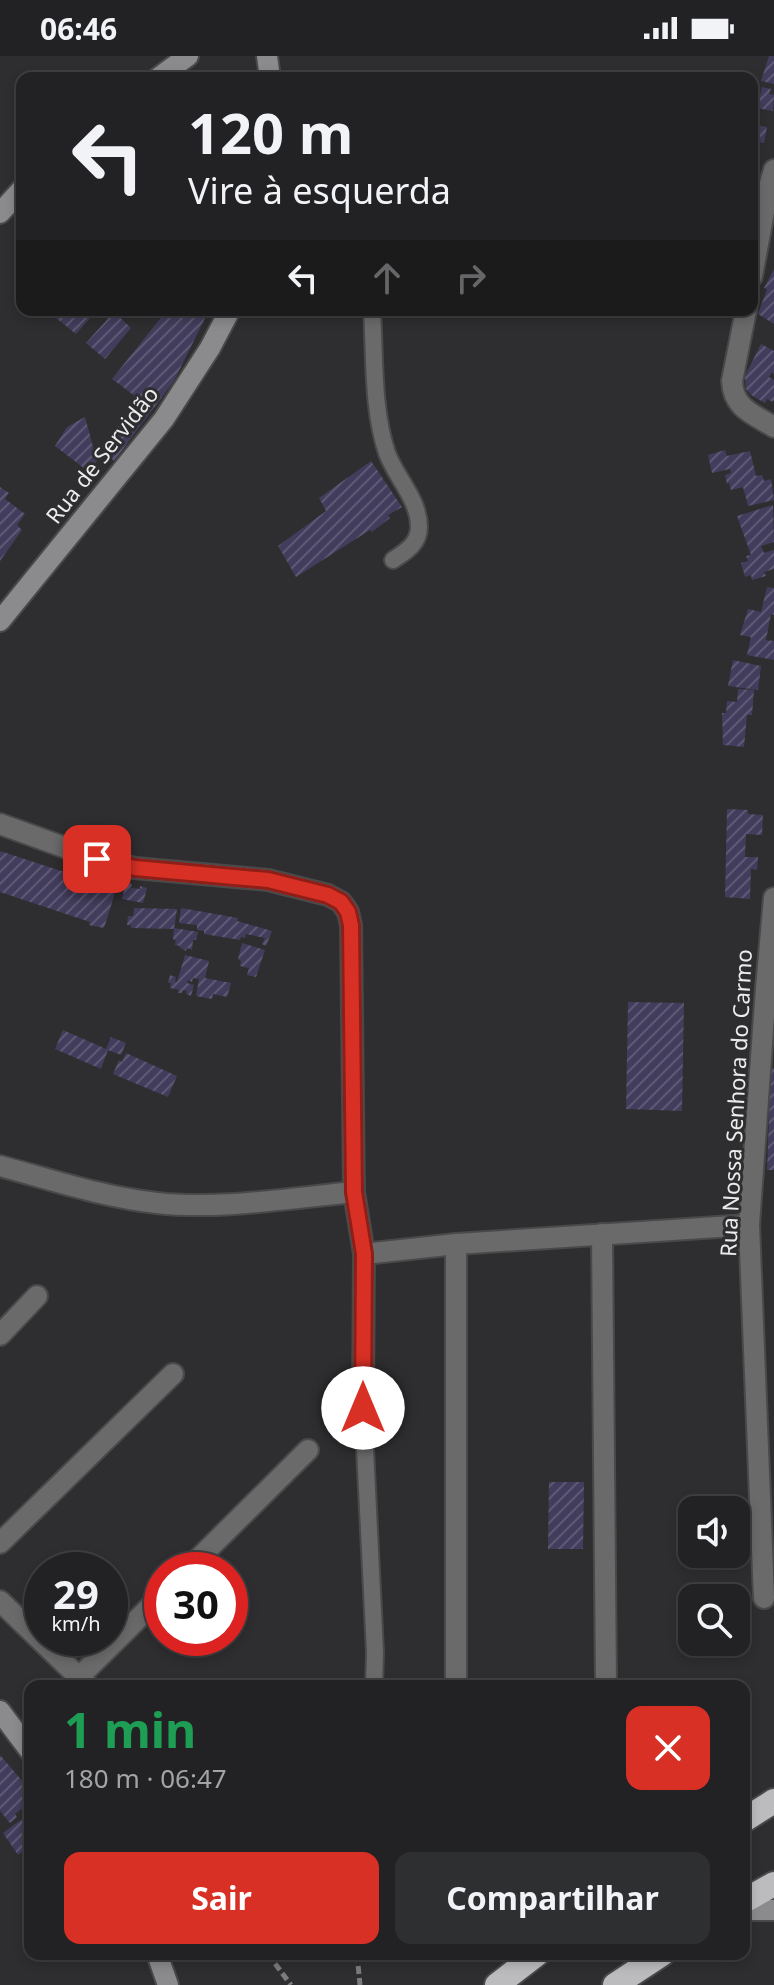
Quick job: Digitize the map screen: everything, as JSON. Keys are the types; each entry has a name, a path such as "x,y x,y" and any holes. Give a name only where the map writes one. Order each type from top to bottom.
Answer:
{"highway":[{"path":"750,1816 774,1801"},
{"path":"750,1898 774,1884"},
{"path":"497,1985 529,1960"},
{"path":"615,1985 653,1960"}],"main road":[{"path":"166,72 188,56"},
{"path":"0,213 16,196"},
{"name":"Rua de Servidão","path":"0,621 164,419 227,316"},
{"path":"0,1711 24,1743"},
{"path":"750,1910 774,1910"},
{"path":"159,1960 168,1985"}],"street":[{"path":"758,244 774,170"},
{"path":"745,316 732,390 735,400 743,408 774,427"},
{"path":"0,824 97,859 135,868 268,880 328,895 341,902 348,912 351,925 354,1192 364,1254 363,1408"},
{"name":"Rua Nossa Senhora do Carmo","path":"764,1598 749,1225 770,988 774,898"},
{"path":"0,1166 107,1195 158,1203 207,1205 354,1192"},
{"path":"364,1254 456,1244 749,1225"},
{"path":"602,1234 606,1680"},
{"path":"456,1244 456,1680"},
{"path":"0,1335 37,1296"},
{"path":"0,1543 173,1374"},
{"path":"205,1552 308,1450"},
{"path":"0,1601 81,1680"},
{"path":"85,1680 144,1615"}],"lane":[{"path":"372,316 378,403 387,452 415,506 419,529 413,546 393,560"},
{"path":"363,1408 374,1680"}],"path":[{"path":"272,1960 291,1985"},
{"path":"358,1960 360,1985"}],"building":[{"path":"769,56 774,56 774,84 761,81"},
{"path":"762,87 771,89 769,94 774,95 773,111 758,108"},
{"path":"758,125 767,127 764,143 758,142"},
{"path":"774,269 774,324 758,314 767,289 764,288"},
{"path":"58,316 92,316 76,334 56,318"},
{"path":"110,316 118,316 131,328 105,359 86,343"},
{"path":"162,316 206,316 174,381 114,461 100,449 139,399 112,379"},
{"path":"761,344 774,351 774,374 772,372 769,377 774,380 773,402 767,399 765,403 746,389 745,376"},
{"path":"85,417 97,461 89,472 55,446 67,427"},
{"path":"725,450 727,456 750,451 756,476 762,475 764,481 771,479 774,500 748,506 743,487 731,490 727,484 725,475 731,473 730,469 712,473 708,455"},
{"path":"371,461 402,507 388,515 390,518 372,532 370,530 296,577 278,546 326,511 319,498"},
{"path":"0,487 9,493 5,499 25,514 17,525 22,530 0,561"},
{"path":"773,505 774,542 761,546 764,553 774,550 774,569 764,572 766,576 752,580 751,575 745,577 741,563 748,561 746,556 751,555 737,516"},
{"path":"767,587 774,588 774,615 771,614 766,640 774,641 774,660 747,655 751,637 740,635 748,609 761,612"},
{"path":"733,660 761,666 758,690 728,686"},
{"path":"738,689 754,690 752,715 747,715 744,747 723,745 722,713 726,713 727,701 737,702"},
{"path":"727,809 748,810 748,814 763,815 762,835 746,834 745,857 758,857 757,870 751,869 750,899 725,897"},
{"path":"107,825 123,834 115,853 97,842"},
{"path":"0,851 101,884 100,888 115,893 104,928 0,892"},
{"path":"126,882 132,884 131,888 147,888 143,903 122,899"},
{"path":"134,908 177,909 174,929 131,928 127,925 128,916 133,916"},
{"path":"181,908 238,918 237,921 272,931 266,946 262,944 265,938 246,934 240,940 204,934 204,931 197,930 197,925 179,923"},
{"path":"174,928 198,932 192,950 187,948 186,951 175,945"},
{"path":"242,943 265,950 256,977 247,975 249,968 240,966 238,959"},
{"path":"185,955 209,961 205,978 231,983 227,997 213,994 212,999 196,996 199,979 193,978 192,982 188,980 187,983 194,985 191,996 186,994 187,991 178,993 179,990 170,988 170,975 176,977 177,982"},
{"path":"628,1002 684,1003 682,1111 626,1109"},
{"path":"63,1030 106,1049 111,1037 126,1043 121,1055 108,1050 101,1069 55,1049"},
{"path":"126,1053 177,1076 168,1097 113,1074"},
{"path":"771,1068 774,1068 774,1170 767,1170"},
{"path":"549,1482 584,1482 583,1549 548,1549"},
{"path":"0,1755 24,1783 24,1807 10,1823 0,1811"},
{"path":"24,1817 24,1850 18,1855 3,1833"}],"route":[{"path":"97,859 135,868 268,880 328,895 341,902 348,912 351,925 354,1192 364,1254 363,1408"}]}
